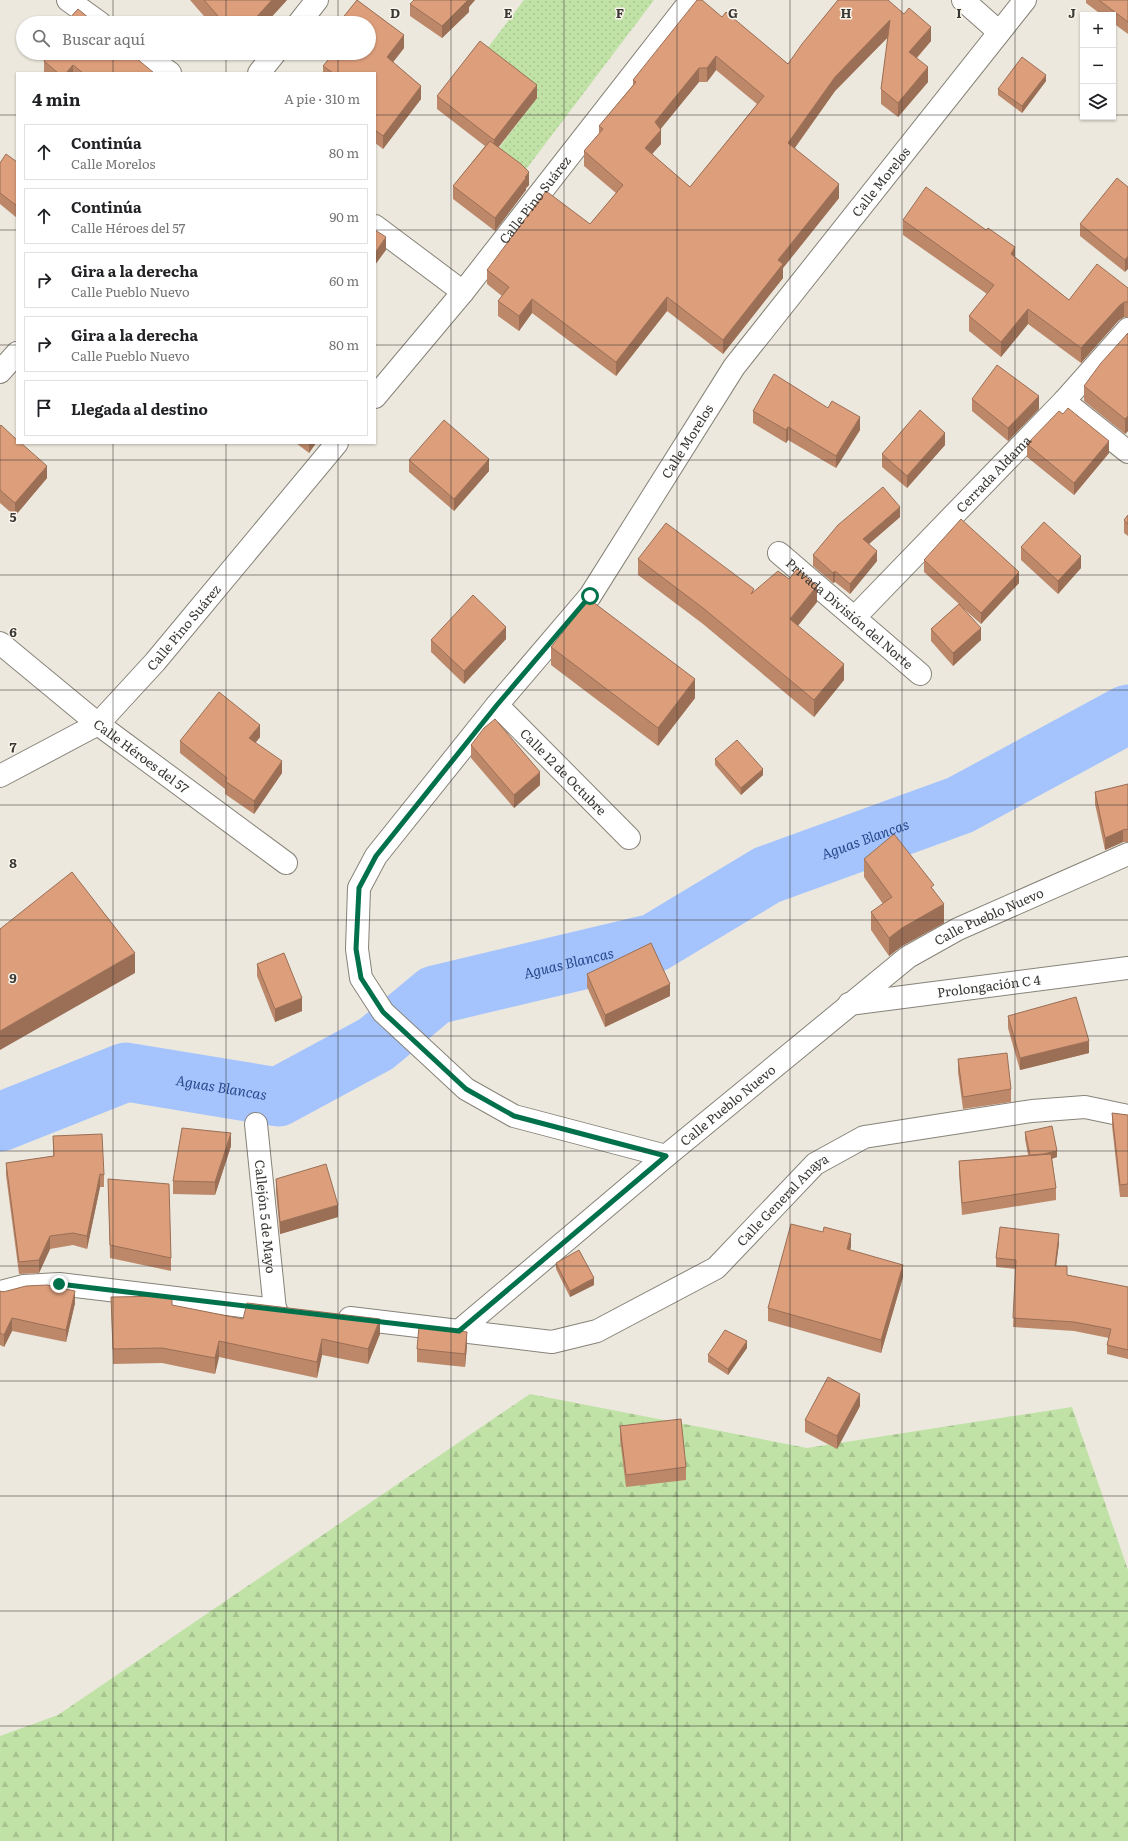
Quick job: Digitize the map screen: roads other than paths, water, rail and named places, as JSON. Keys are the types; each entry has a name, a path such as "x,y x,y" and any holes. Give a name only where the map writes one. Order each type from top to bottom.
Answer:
{"street":[{"path":"68,0 90,16"},
{"path":"304,16 317,0"},
{"name":"Calle Pino Suárez","path":"376,396 463,292 691,0"},
{"path":"963,0 999,32"},
{"name":"Calle Morelos","path":"666,1156 514,1116 466,1089 383,1012 361,978 356,949 359,888 376,856 497,705 590,596 734,367 1025,0"},
{"path":"152,60 169,72"},
{"path":"260,72 269,60"},
{"path":"376,227 463,292"},
{"name":"Cerrada Aldama","path":"855,617 1064,401 1128,328"},
{"path":"0,372 16,354"},
{"path":"1064,401 1128,452"},
{"name":"Calle Pino Suárez","path":"0,776 98,724 155,662 336,444"},
{"name":"Privada División del Norte","path":"779,553 920,674"},
{"name":"Calle Héroes del 57","path":"0,643 98,724 286,863"},
{"name":"Calle 12 de Octubre","path":"497,705 629,838"},
{"name":"Calle Pueblo Nuevo","path":"459,1331 666,1156 908,957 958,929 1128,854"},
{"name":"Prolongación C 4","path":"849,1004 1128,968"},
{"name":"Calle General Anaya","path":"459,1331 552,1342 597,1331 716,1268 815,1164 864,1137 1032,1111 1078,1107 1085,1107 1128,1116"},
{"name":"Callejón 5 de Mayo","path":"256,1124 275,1310"},
{"path":"0,1292 24,1286 59,1284 298,1312"},
{"path":"329,1316 459,1331"}],"waterway":[{"name":"Aguas Blancas","path":"0,1122 126,1072 278,1097 376,1044 435,995 654,943 767,875 960,805 1128,714"}]}
